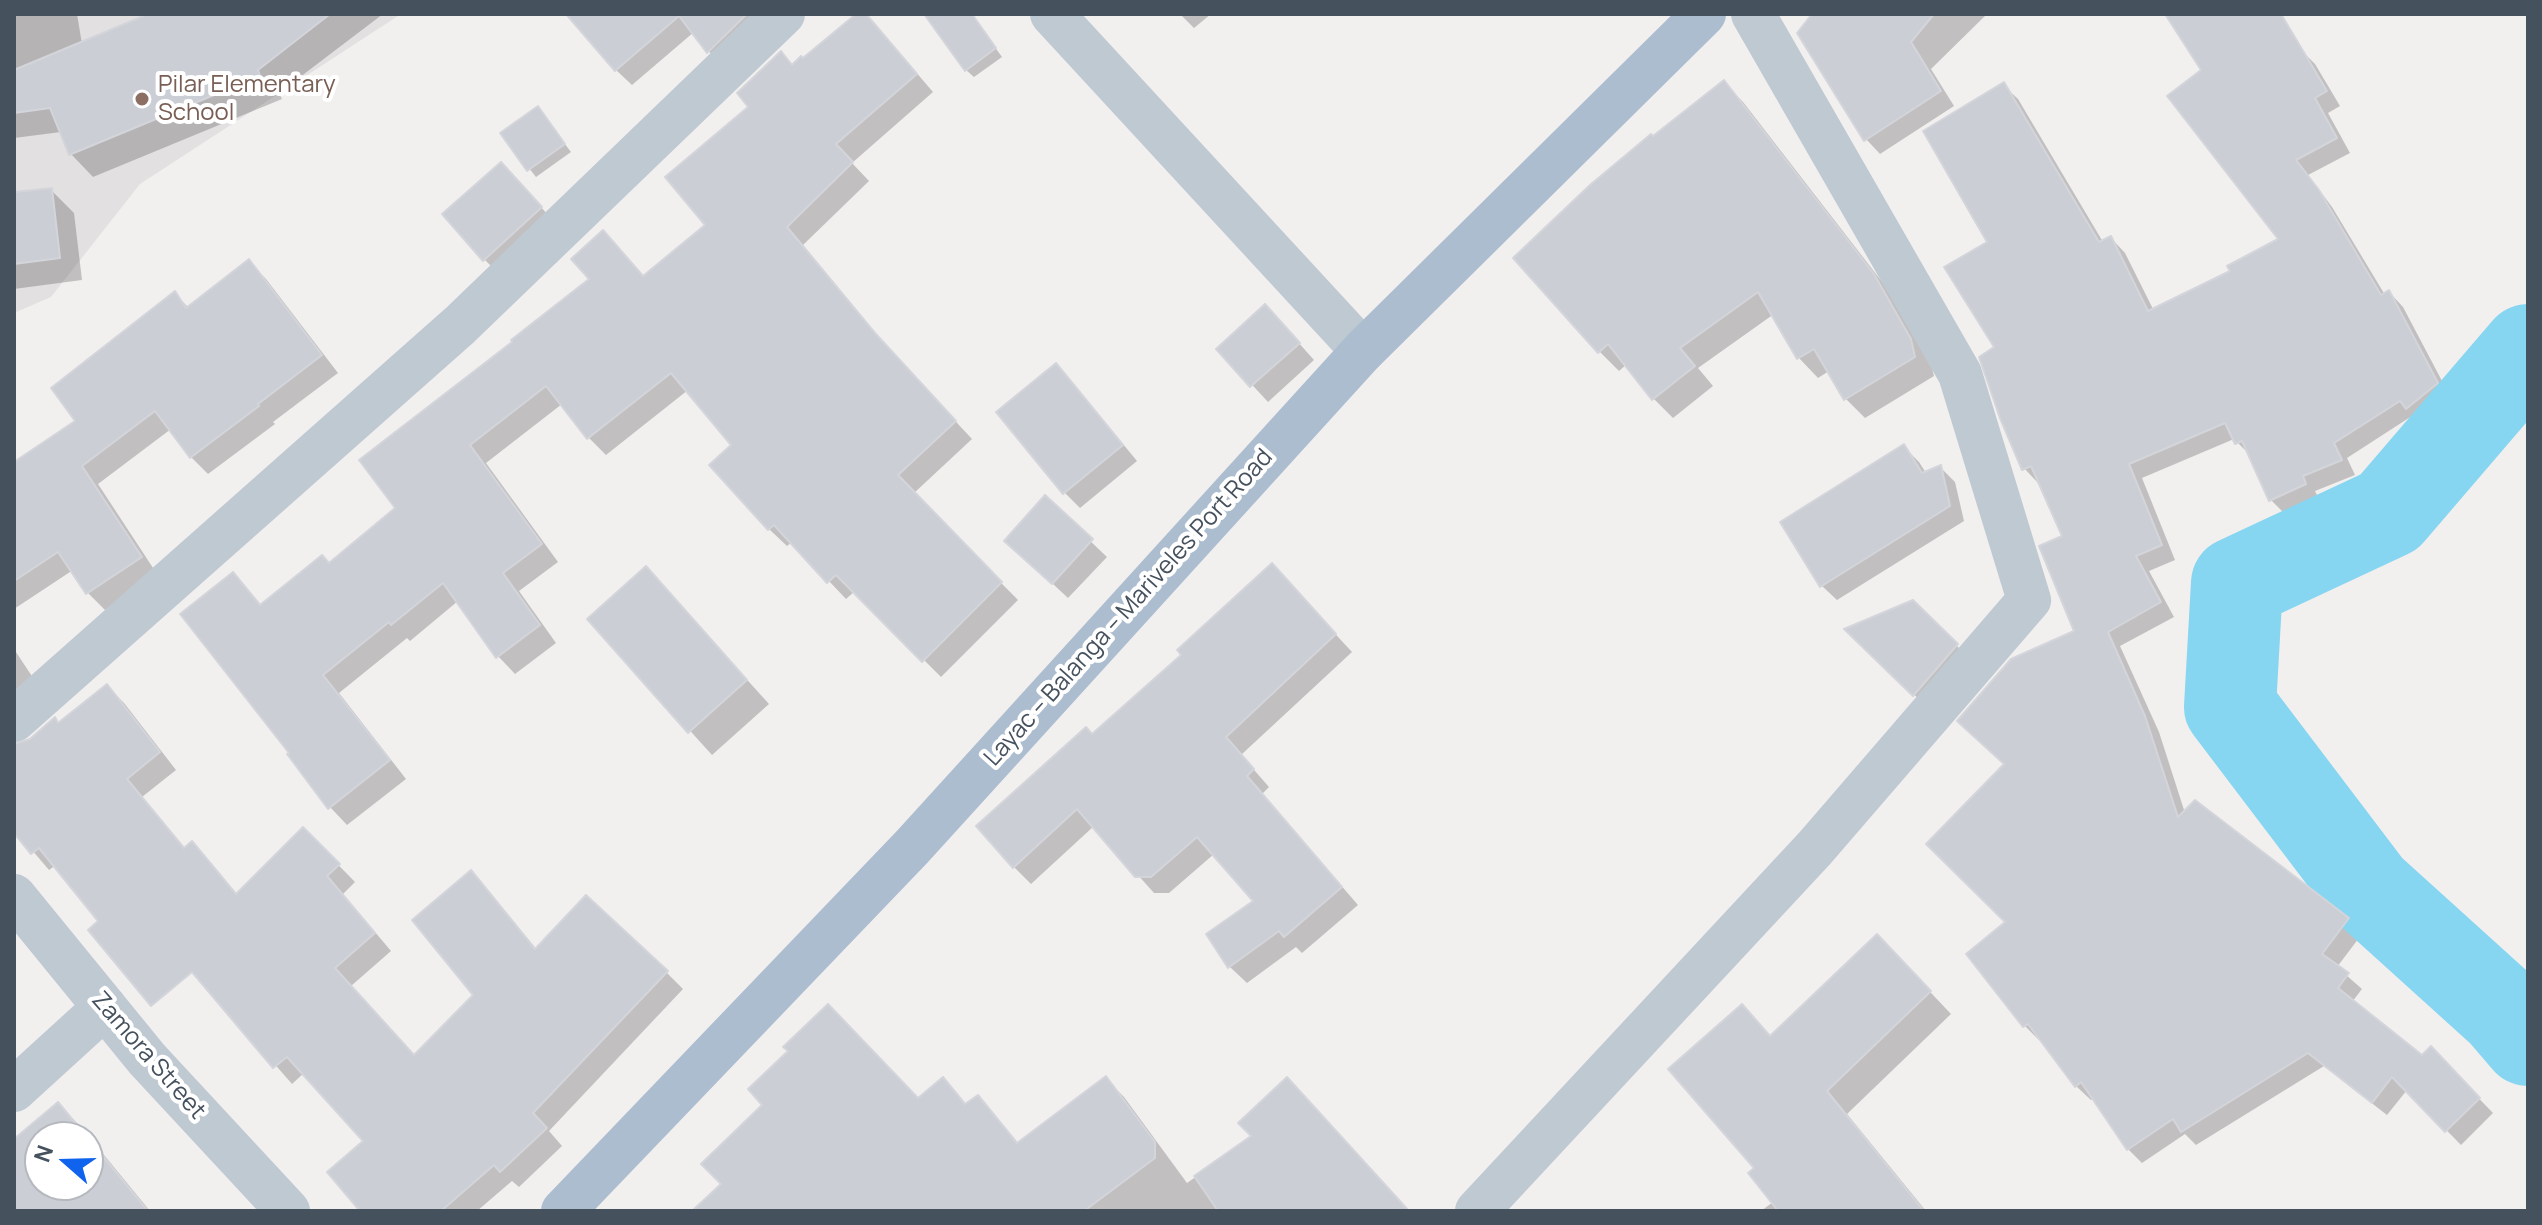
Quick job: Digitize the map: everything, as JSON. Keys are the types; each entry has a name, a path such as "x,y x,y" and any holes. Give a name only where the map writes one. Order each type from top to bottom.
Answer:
{"main road":[{"name":"Layac – Balanga – Mariveles Port Road","path":"563,1211 912,847 1363,351 1704,14"}],"street":[{"path":"14,720 460,325 783,14"},
{"path":"1052,14 1363,351"},
{"path":"1477,1211 1815,848 2029,600 1960,374 1753,14"},
{"name":"Zamora Street","path":"14,896 147,1059 288,1211"},
{"path":"14,1090 105,1007"}],"shaded area":[{"name":"Pilar Elementary School","path":"14,14 401,14 140,184 51,297 14,313"}],"building":[{"path":"148,14 330,14 258,70 260,76 69,155 50,108 14,113 14,70"},
{"path":"566,14 747,14 707,53 679,16 615,71"},
{"path":"856,14 866,14 917,74 836,144 853,162 787,227 875,333 956,421 898,475 1002,582 922,662 836,575 827,583 774,525 768,530 709,465 731,445 671,373 587,439 546,386 470,445 542,544 503,573 540,625 496,658 443,583 323,675 390,760 328,809 289,753 180,614 233,572 260,605 322,555 329,563 395,508 359,460 589,279 571,259 603,230 643,276 705,225 665,177 748,107 737,93 781,51 792,65"},
{"path":"924,14 972,14 996,48 965,71"},
{"path":"1812,14 1934,14 1911,42 1941,91 1864,141 1797,33"},
{"path":"2165,14 2281,14 2327,91 2315,98 2337,138 2296,160 2319,190 2381,295 2389,290 2438,383 2406,409 2400,401 2334,443 2342,460 2303,476 2306,484 2269,501 2242,441 2235,444 2225,423 2129,464 2162,545 2136,556 2161,602 2108,632 2145,716 2178,817 2195,800 2349,918 2322,954 2349,973 2338,988 2422,1055 2431,1046 2480,1098 2445,1132 2392,1077 2372,1103 2308,1053 2181,1132 2173,1119 2127,1150 2081,1082 2075,1087 2028,1024 2023,1027 1966,954 2005,922 1926,844 2004,764 1957,721 2011,659 2074,631 2039,546 2062,536 2031,466 2022,470 2000,418 1979,357 1994,347 1944,267 1987,242 1923,131 2004,82 2099,242 2111,236 2148,311 2230,271 2227,266 2278,239 2167,96 2201,70"},
{"path":"1724,80 1874,274 1911,339 1915,357 1844,400 1814,349 1797,359 1758,292 1680,348 1695,366 1652,400 1608,344 1598,353 1513,258 1590,185 1651,134 1653,136"},
{"path":"538,106 565,144 527,171 500,133"},
{"path":"501,162 542,207 483,261 442,214"},
{"path":"52,188 60,258 14,264 14,192"},
{"path":"249,259 322,355 190,458 155,411 82,466 142,557 86,594 58,552 14,581 14,462 75,421 51,388 175,291 186,308"},
{"path":"1265,304 1300,343 1250,387 1216,349"},
{"path":"1056,363 1123,445 1063,494 996,412"},
{"path":"1904,444 1922,473 1941,465 1950,506 1820,587 1780,522"},
{"path":"1045,495 1093,539 1052,584 1004,541"},
{"path":"1272,563 1336,634 1226,737 1254,769 1247,776 1342,887 1284,937 1279,931 1228,968 1206,934 1253,901 1197,837 1151,877 1135,877 1077,809 1013,868 976,826 1086,727 1092,734 1181,655 1177,650"},
{"path":"646,566 747,680 688,733 587,619"},
{"path":"1913,600 1958,644 1913,696 1844,629"},
{"path":"107,684 160,752 127,779 184,848 192,841 236,894 303,827 340,864 327,876 375,933 335,968 414,1055 473,995 412,920 471,870 535,949 586,895 668,971 533,1113 547,1128 500,1172 494,1165 441,1211 360,1211 327,1172 363,1141 287,1057 273,1068 192,972 151,1006 88,930 98,921 39,848 31,854 14,833 14,744 30,739 55,717 58,723"},
{"path":"1877,934 1931,991 1827,1091 1924,1211 1778,1211 1748,1173 1754,1168 1668,1069 1742,1004 1770,1036"},
{"path":"828,1004 918,1098 943,1077 965,1104 978,1095 1017,1143 1106,1076 1155,1142 1155,1158 1084,1211 692,1211 721,1184 701,1164 762,1105 748,1089 788,1051 783,1047"},
{"path":"1287,1077 1409,1211 1218,1211 1194,1176 1251,1136 1238,1123"},
{"path":"58,1102 74,1121 35,1121"},
{"path":"24,1131 24,1201 104,1201 104,1157 148,1211 14,1211 14,1139"}],"waterway":[{"path":"2528,350 2389,512 2237,583 2230,707 2368,889 2504,1012 2528,1040"}],"place":[{"name":"Pilar Elementary School","path":"142,99"}]}
